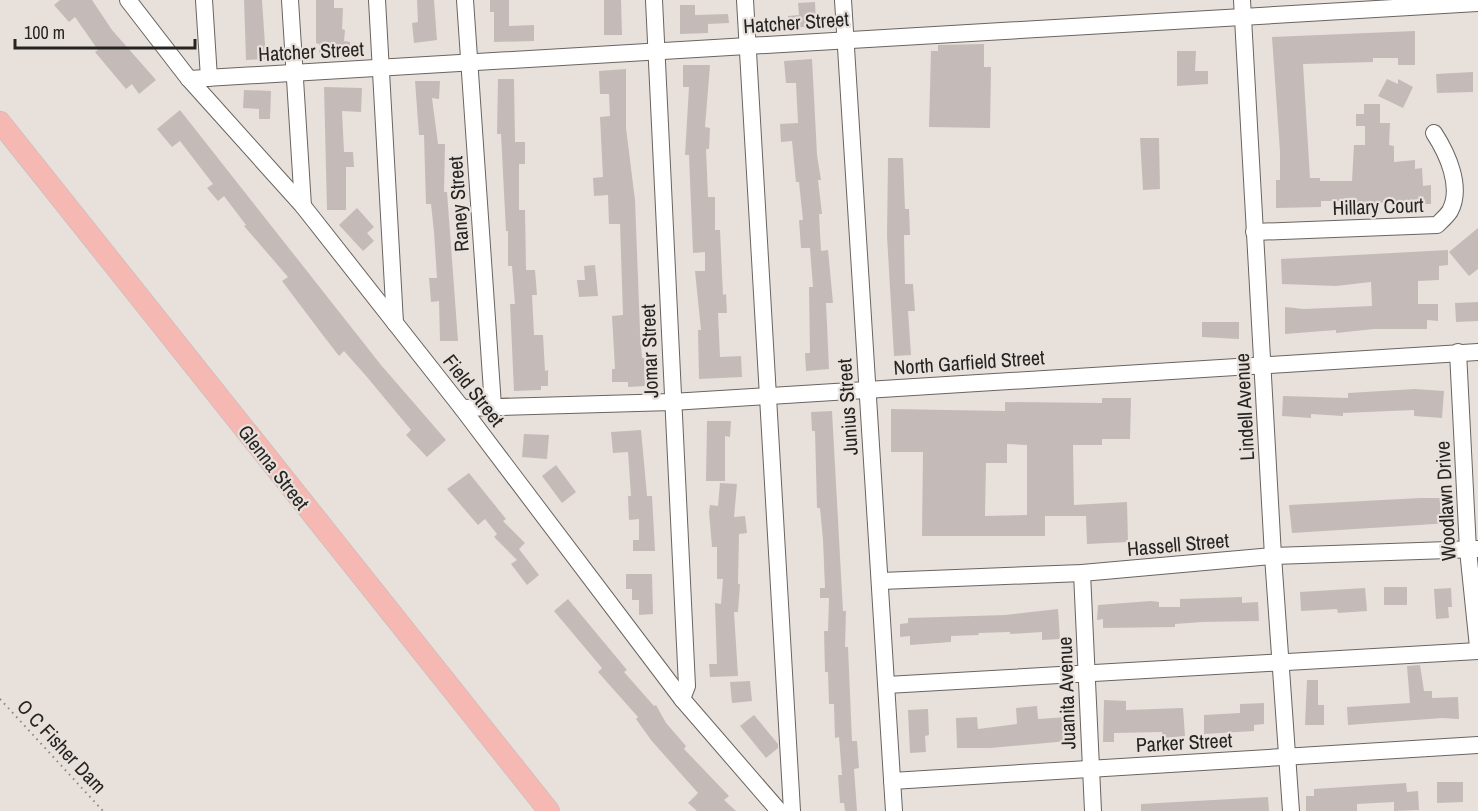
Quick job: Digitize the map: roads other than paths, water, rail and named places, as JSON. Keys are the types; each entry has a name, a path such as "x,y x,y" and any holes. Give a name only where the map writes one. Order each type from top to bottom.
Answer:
{"main road":[{"name":"Glenna Street","path":"0,122 549,811"}],"street":[{"name":"Field Street","path":"128,0 189,79 303,206 462,408 682,699 779,811"},
{"path":"204,0 209,78"},
{"path":"290,0 303,206"},
{"path":"377,0 395,323"},
{"name":"Raney Street","path":"465,0 493,406"},
{"name":"Jomar Street","path":"654,0 687,686 682,699"},
{"path":"745,0 792,811"},
{"name":"Junius Street","path":"843,0 894,811"},
{"name":"Lindell Avenue","path":"1242,0 1273,556 1289,757 1291,811"},
{"name":"Hatcher Street","path":"189,79 1478,3"},
{"name":"Hillary Court","path":"1254,232 1437,225 1450,211 1454,194 1449,156 1434,133"},
{"name":"North Garfield Street","path":"462,408 672,402 1478,351"},
{"name":"Woodlawn Drive","path":"1458,352 1478,646"},
{"name":"Hassell Street","path":"881,581 1082,573 1273,556 1473,550"},
{"name":"Juanita Avenue","path":"1082,573 1093,811"},
{"path":"887,685 1478,651"},
{"name":"Parker Street","path":"892,781 1478,745"}]}
